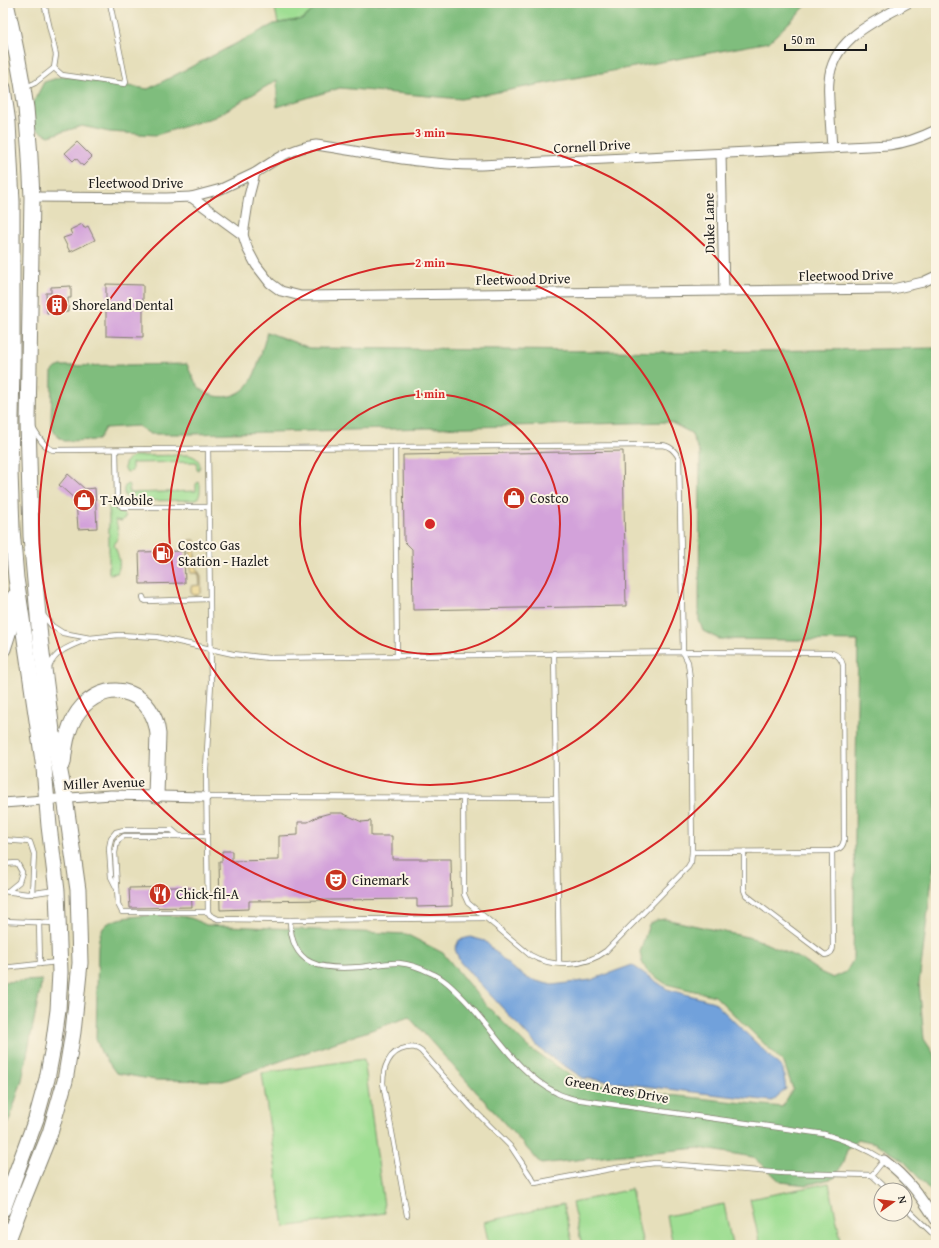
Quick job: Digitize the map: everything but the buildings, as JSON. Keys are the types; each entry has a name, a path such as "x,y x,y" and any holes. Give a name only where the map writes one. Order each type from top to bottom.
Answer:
{"highway":[{"path":"6,3 23,89 32,197 28,421 30,514 36,604 52,730 65,798 78,890 80,963 73,1032 65,1081 55,1117 6,1245"},
{"path":"3,88 8,123 7,236 12,529 16,578 44,768 46,800 57,890 59,962 58,1010 47,1079 34,1125 3,1209"},
{"path":"3,649 12,611 16,578"},
{"path":"61,778 67,736 74,719 82,707 90,700 101,694 122,692 131,694 141,700 149,708 157,725 156,795"}],"street":[{"path":"832,148 828,82 830,69 834,61 841,48 853,36 870,24 908,3"},
{"name":"Cornell Drive","path":"192,197 221,189 255,173 290,151 305,146 316,145 426,162 458,165 721,154 889,145 921,138 936,130"},
{"name":"Duke Lane","path":"721,154 724,291"},
{"path":"243,235 249,196 255,173"},
{"name":"Fleetwood Drive","path":"32,197 192,197 243,235 256,266 265,278 281,291 301,296 893,289 923,282 936,276"},
{"name":"Miller Avenue","path":"3,803 111,794 206,797"},
{"name":"Green Acres Drive","path":"884,1160 905,1177 914,1187 936,1221"}],"lane":[{"path":"23,89 54,68 56,55 44,3"},
{"path":"54,68 62,75 124,84 126,82 110,3"},
{"path":"28,421 41,441 47,447 54,450 662,445 668,446 675,451 679,458 683,652 688,662 690,679 692,852 691,862 688,867 601,955 579,963 544,962 530,955 486,918 468,902 464,894 463,798"},
{"path":"395,447 398,655"},
{"path":"208,449 211,690 206,753 208,912"},
{"path":"116,450 117,499 120,505 126,507 208,507"},
{"path":"143,597 146,601 209,599"},
{"path":"36,604 45,619 52,626 63,633 90,638 119,635 157,637 210,649 269,658 683,652 832,653 837,655 841,659 843,665 843,846 839,850 832,851 692,852"},
{"path":"45,678 50,664 57,654 66,648 90,638"},
{"path":"554,653 559,963"},
{"path":"206,797 556,798"},
{"path":"207,836 128,835 121,837 117,841 115,848 117,890 121,911 208,912 210,915 218,919 290,920 486,918"},
{"path":"3,840 30,842 34,854 32,894"},
{"path":"744,852 744,890 746,895 826,955 833,951 832,851"},
{"path":"3,864 17,864 22,872 19,882 5,891"},
{"path":"5,891 32,894 57,890"},
{"name":"Green Acres Drive","path":"290,920 291,935 297,950 303,958 312,964 339,968 400,964 417,967 436,974 452,987 470,1006 522,1068 537,1081 557,1093 574,1099 824,1134 853,1143 884,1160"},
{"path":"3,921 58,923"},
{"path":"39,922 40,964"},
{"path":"3,968 59,962"},
{"path":"407,1215 384,1090 383,1076 388,1061 393,1054 398,1050 408,1047 414,1047 421,1051 471,1107 512,1148 535,1183 616,1168 655,1163 784,1173 872,1175 879,1182"},
{"path":"872,1175 884,1160"},
{"path":"913,1215 932,1233 936,1231"}],"green space":[{"path":"274,3 288,3 288,5 321,3 303,19 278,23"},
{"path":"321,3 809,3 769,42 461,99 340,88 277,107 277,80 215,117 156,135 109,132 82,126 49,136 33,128 32,105 44,82 64,76 148,89 274,24 303,19"},
{"path":"267,332 310,348 695,352 936,348 936,847 919,983 924,1039 936,1057 936,1197 903,1160 875,1143 858,1139 847,1150 843,1163 834,1178 807,1185 781,1182 753,1157 699,1148 541,1164 409,1017 223,1081 155,1080 116,1073 101,1052 96,1039 98,946 100,934 105,926 113,921 123,918 169,915 189,918 206,925 406,934 443,953 484,1003 529,1048 579,1081 632,1091 782,1107 793,1089 784,1063 715,996 666,984 647,971 642,962 640,952 649,924 657,920 665,919 756,939 801,959 820,972 833,978 846,972 853,960 858,641 719,639 703,631 699,620 700,454 691,433 670,422 191,434 150,434 138,426 105,428 98,440 64,441 56,435 51,426 52,372 56,368 61,366 187,364 194,380 206,393 221,397 229,396 242,391 252,379 259,362"},
{"path":"189,455 196,458 198,461 200,467 198,470 196,462 132,463 132,471 127,472 124,468 126,461 133,456"},
{"path":"198,482 200,484 200,494 195,500 132,501 129,500 124,494 124,488 127,484 129,485 129,493 196,491 196,484"},
{"path":"110,499 116,510 126,516 122,521 115,520 118,533 114,545 118,555 119,566 117,573 109,574 109,505"},
{"path":"42,980 22,1080 3,1140 3,982"},
{"path":"364,1059 385,1213 284,1227 262,1073"},
{"path":"829,1183 842,1245 760,1245 750,1199"},
{"path":"631,1189 643,1245 582,1245 572,1203"},
{"path":"563,1204 573,1245 489,1245 484,1222"},
{"path":"724,1204 732,1245 673,1245 667,1216"}],"sand":[{"path":"190,540 195,540 195,566 201,576 201,592 198,595 193,595 191,592 191,586 200,585 198,573 191,573"}],"water":[{"path":"470,937 485,941 512,968 529,979 552,985 591,980 632,965 667,989 714,1002 783,1069 786,1089 772,1101 583,1078 542,1051 460,962 455,949 459,940"}],"place":[{"name":"Shoreland Dental","path":"57,305"},
{"name":"Costco","path":"514,498"},
{"name":"T-Mobile","path":"84,500"},
{"name":"Costco Gas Station - Hazlet","path":"163,553"},
{"name":"Cinemark","path":"336,880"},
{"name":"Chick-fil-A","path":"160,894"}]}
